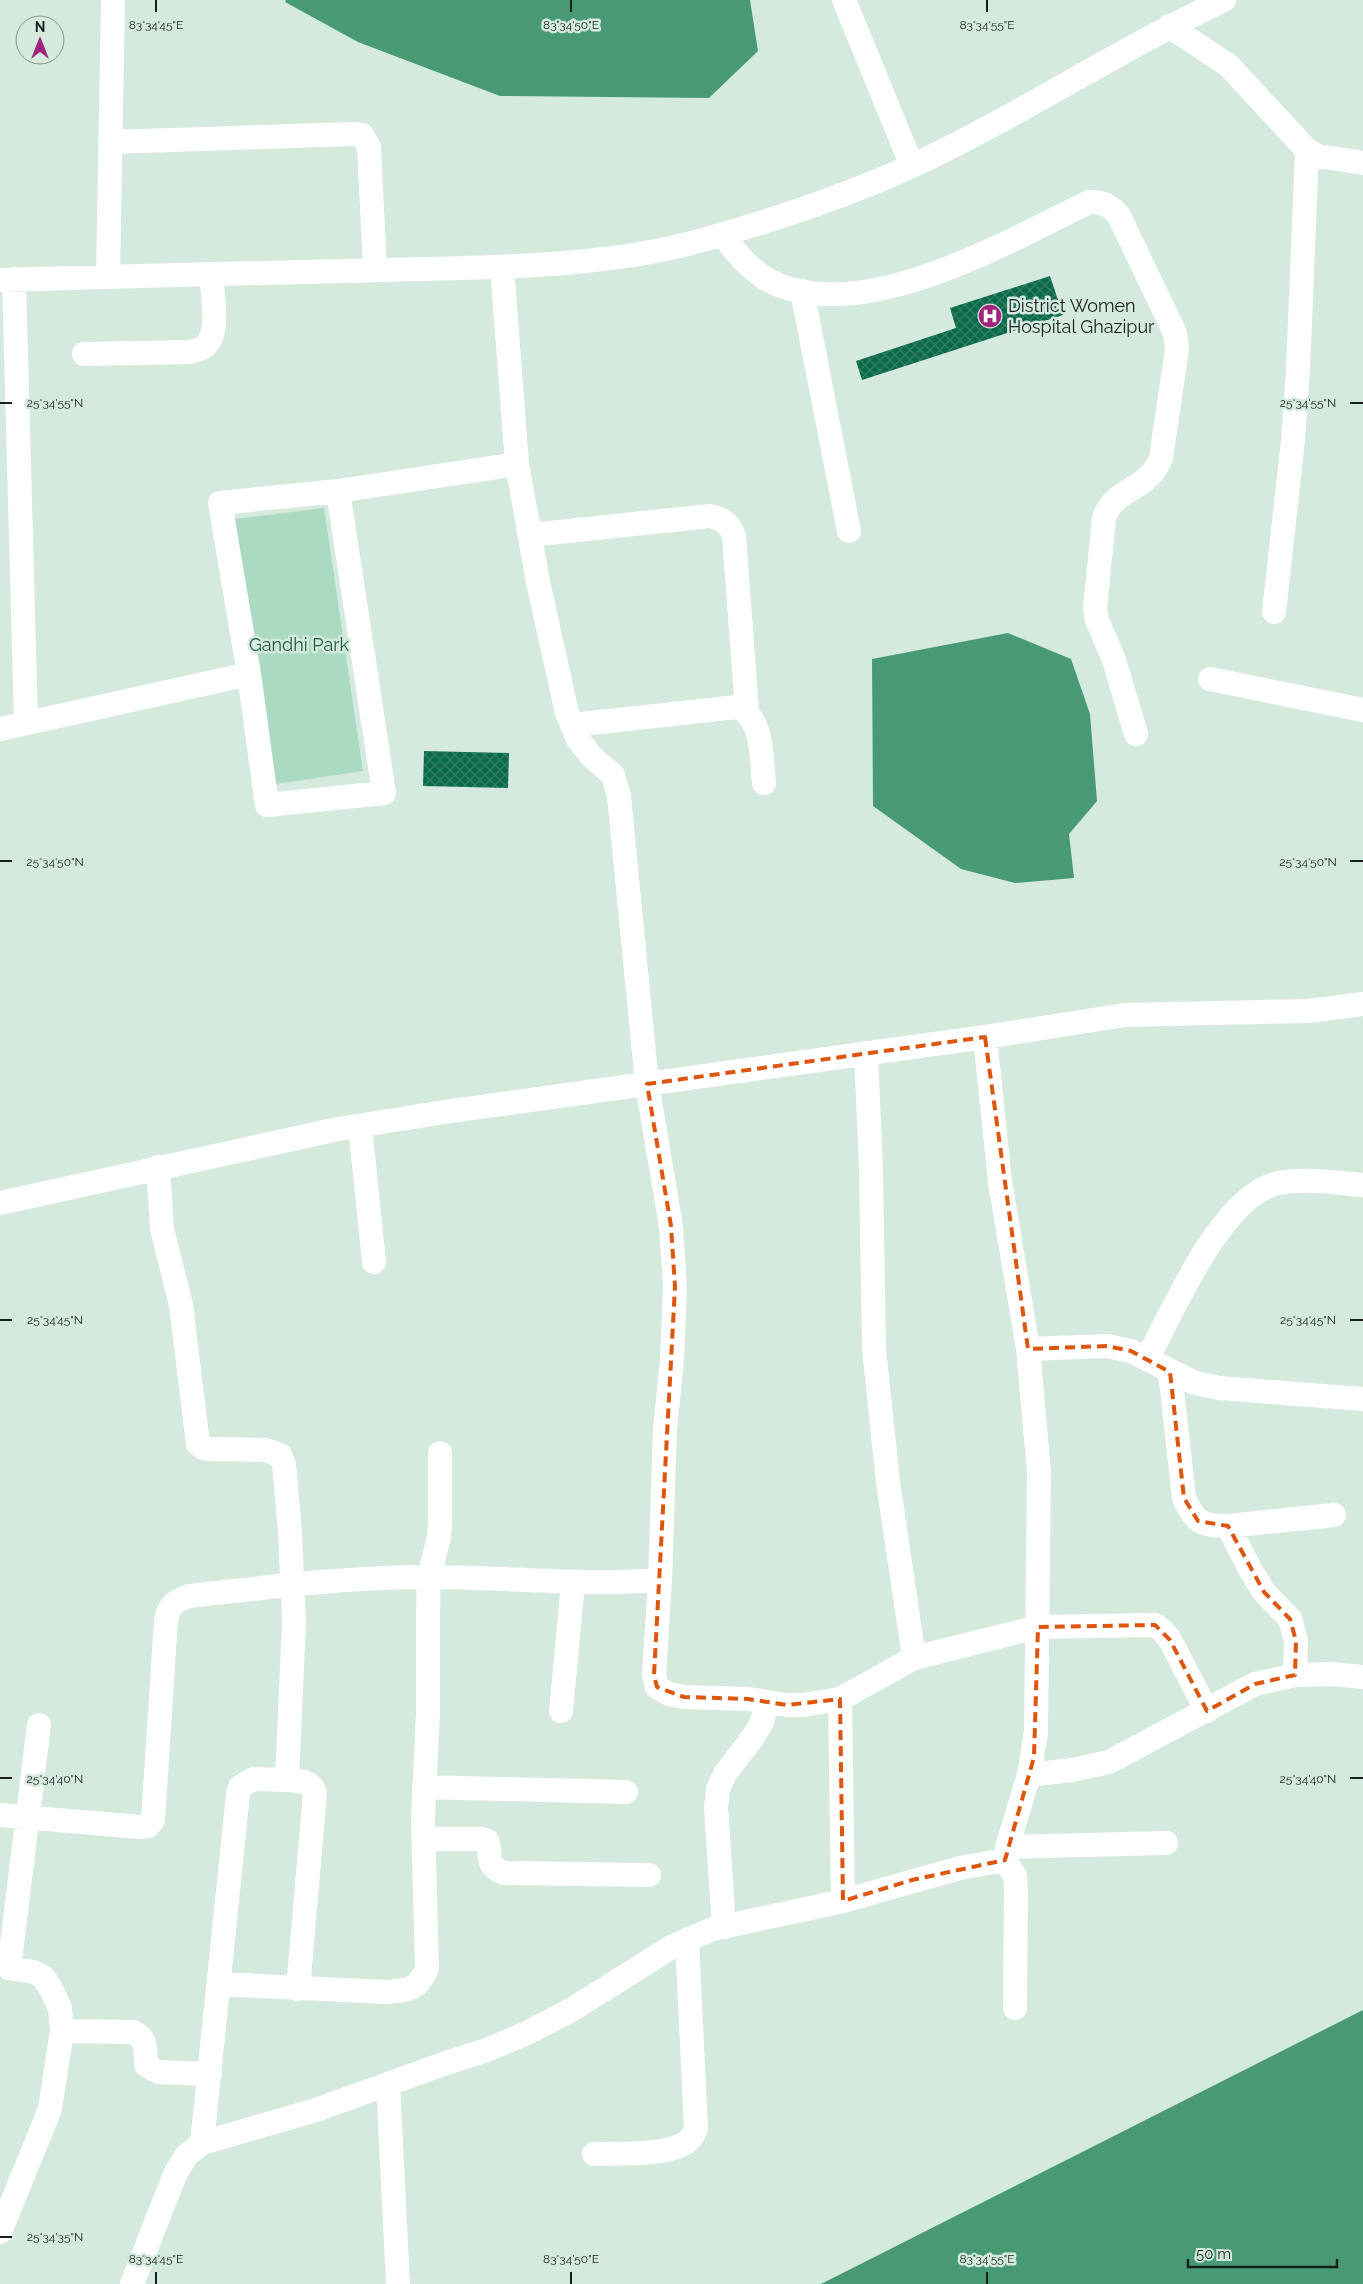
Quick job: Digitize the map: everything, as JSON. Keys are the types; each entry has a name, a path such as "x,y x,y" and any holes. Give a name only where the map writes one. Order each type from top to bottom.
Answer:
{"street":[{"path":"108,276 113,0"},
{"path":"844,0 912,166"},
{"path":"26,723 7,280 502,267 638,254 696,242 843,193 912,166 1169,26 1224,0"},
{"path":"1169,26 1228,65 1306,150 1318,156 1363,163"},
{"path":"110,142 352,134 362,136 370,147 375,270"},
{"path":"1274,612 1293,440 1298,370 1306,150"},
{"path":"722,234 745,263 762,276 780,286 828,294 849,293 915,281 959,265 1089,202 1102,202 1112,207 1174,333 1177,349 1161,458 1154,472 1108,506 1104,518 1095,608 1097,620 1114,660 1136,734"},
{"path":"502,267 517,464 565,704 578,739 591,756 613,775 619,796 647,1084 671,1226 674,1287 672,1361 665,1429 660,1580 654,1675 657,1687 669,1694 684,1696 748,1699 795,1705 840,1698 914,1658 1038,1627 1155,1625 1170,1640 1207,1711"},
{"path":"84,354 189,352 202,348 210,340 214,330 211,274"},
{"path":"802,291 849,531"},
{"path":"338,491 384,793 267,805 249,674 220,502 338,491 517,464"},
{"path":"530,534 710,516 721,519 730,525 734,536 747,710"},
{"path":"0,729 249,674"},
{"path":"1210,679 1323,700 1363,710"},
{"path":"572,725 737,706 747,710 753,718 758,732 764,783"},
{"path":"0,1203 158,1167 360,1126 647,1084 985,1037 1125,1015 1308,1011 1363,1004"},
{"path":"985,1037 1000,1182 1028,1349 1039,1472 1036,1732 1029,1775 1006,1853 1016,1882 1015,2008"},
{"path":"866,1053 871,1171 874,1349 888,1482 914,1658"},
{"path":"360,1126 374,1262"},
{"path":"158,1167 162,1229 181,1305 198,1444 203,1448 210,1449 265,1450 280,1455 284,1474 294,1621 288,1780"},
{"path":"1147,1360 1206,1250 1224,1222 1240,1204 1258,1191 1275,1184 1293,1182 1363,1185"},
{"path":"1028,1349 1108,1346 1130,1351 1196,1383 1219,1388 1363,1399"},
{"path":"1170,1372 1184,1498 1190,1513 1198,1521 1213,1526 1228,1526 1334,1515"},
{"path":"219,1984 387,1992 409,1990 422,1981 427,1968 424,1787 428,1713 429,1577 439,1537 440,1453"},
{"path":"1228,1526 1264,1592 1290,1619 1296,1641 1295,1675"},
{"path":"0,1815 140,1827 148,1826 153,1820 166,1620 168,1609 176,1600 189,1596 341,1580 429,1577 573,1583 660,1580"},
{"path":"561,1711 573,1583"},
{"path":"1029,1775 1085,1768 1109,1762 1255,1684 1295,1675 1332,1674 1363,1677"},
{"path":"840,1698 843,1900"},
{"path":"724,1927 716,1808 718,1789 726,1774 753,1738 761,1724 768,1702"},
{"path":"0,2232 50,2109 62,2031 60,2008 50,1987 42,1978 34,1972 4,1968 28,1817 39,1725"},
{"path":"202,2142 240,1787 253,1779 288,1780 308,1783 313,1786 315,1793 298,1989"},
{"path":"424,1787 626,1792"},
{"path":"424,1839 482,1839 486,1841 491,1864 495,1869 504,1873 649,1875"},
{"path":"132,2284 176,2172 186,2155 202,2142 316,2110 486,2050 527,2033 573,2009 673,1946 724,1927 843,1900 1006,1853 1166,1843"},
{"path":"594,2154 666,2150 684,2144 692,2138 696,2129 686,1940"},
{"path":"62,2031 133,2032 141,2035 144,2042 146,2065 151,2069 158,2072 210,2074"},
{"path":"388,2084 398,2284"}],"highlighted area":[{"path":"985,1037 1028,1349 1107,1346 1131,1351 1170,1372 1184,1498 1198,1521 1228,1526 1264,1592 1290,1619 1296,1641 1295,1675 1255,1684 1207,1711 1170,1640 1155,1625 1038,1627 1034,1757 1005,1860 912,1880 843,1901 840,1699 787,1705 748,1699 684,1697 657,1687 654,1675 675,1287 671,1226 647,1084"}],"green space":[{"name":"Gandhi Park","path":"324,508 363,771 275,784 235,519"}],"shaded area":[{"path":"286,0 750,0 758,51 709,98 500,96 358,42 285,2"},
{"path":"1008,633 1071,659 1090,714 1097,801 1069,834 1074,878 1015,883 961,869 873,806 872,659"},
{"path":"1363,2010 1363,2284 821,2284"}],"building":[{"path":"1050,276 1063,315 862,380 856,361 956,328 950,308"},
{"path":"424,751 509,753 508,788 423,786"}],"place":[{"name":"District Women Hospital Ghazipur","path":"990,316"}]}
